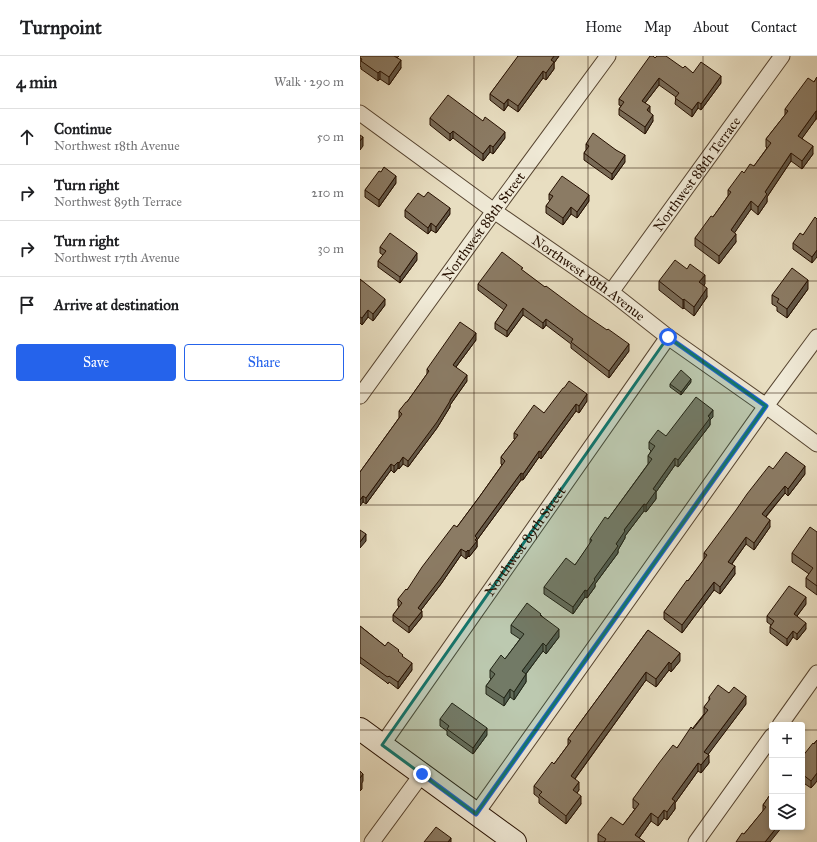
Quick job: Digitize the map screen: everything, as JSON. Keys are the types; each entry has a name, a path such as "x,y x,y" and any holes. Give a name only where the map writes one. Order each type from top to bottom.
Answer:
{"main road":[{"path":"360,729 515,842"}],"street":[{"name":"Northwest 88th Street","path":"360,396 608,56"},
{"name":"Northwest 88th Terrace","path":"611,292 782,56"},
{"name":"Northwest 18th Avenue","path":"360,113 494,211 611,292 668,337 817,444"},
{"name":"Northwest 89th Street","path":"382,744 668,337"},
{"path":"476,814 766,406 817,338"},
{"path":"782,722 817,673"},
{"path":"696,842 769,740"},
{"path":"372,842 422,774"}],"highlighted area":[{"path":"668,337 766,406 476,814 382,745"}],"building":[{"path":"360,56 394,56 401,60 389,77 380,71 378,73 361,61 362,59"},
{"path":"518,56 554,56 551,60 554,62 546,73 543,71 518,106 508,99 504,104 490,94"},
{"path":"650,56 655,58 657,56 666,56 683,68 685,66 693,73 701,62 721,76 701,104 698,102 692,110 675,98 679,93 659,78 642,101 650,106 647,110 653,115 645,127 619,109 624,102 619,99"},
{"path":"817,77 817,111 798,136 813,146 802,161 791,153 765,192 767,194 758,207 751,201 731,230 736,234 719,256 695,238 711,216 713,217 731,192 728,190 742,171 744,173 750,164 754,166 771,143 766,139 788,111 785,109 808,78 814,82"},
{"path":"448,95 483,121 485,117 505,132 493,147 490,145 483,154 453,131 450,134 430,118"},
{"path":"593,133 625,155 612,174 584,153 589,146 586,144"},
{"path":"384,167 396,176 379,200 365,190 379,171 381,172"},
{"path":"562,176 589,195 577,212 571,207 563,218 546,206 553,196 549,194"},
{"path":"428,192 450,208 436,227 431,223 428,228 405,210 418,193 424,197"},
{"path":"815,217 817,219 817,250 812,257 793,243 800,233 803,235"},
{"path":"390,233 417,253 400,277 378,261 386,251 380,247"},
{"path":"502,252 545,287 546,286 585,315 629,344 609,371 571,342 573,339 546,319 543,323 523,308 507,331 495,323 507,305 478,284"},
{"path":"675,260 687,269 690,264 705,275 699,282 707,288 694,307 659,281"},
{"path":"792,268 808,280 787,309 777,302 779,299 772,295"},
{"path":"360,279 385,299 373,314 368,310 362,318 360,317"},
{"path":"460,322 476,333 453,365 467,375 437,422 408,461 403,457 399,463 398,462 394,466 391,464 366,498 363,496 360,500 360,472 402,414 399,411 429,371 427,369"},
{"path":"681,370 691,379 681,392 670,384"},
{"path":"569,381 587,394 579,406 576,404 523,474 521,473 475,536 477,538 475,540 477,541 469,551 468,550 466,552 461,549 418,608 422,611 409,627 393,615 402,603 398,599 406,589 407,590 422,567 454,525 457,527 505,461 501,457 518,435 514,433 534,405 544,413"},
{"path":"696,397 713,410 708,416 710,418 678,460 675,458 653,489 656,491 624,530 625,531 616,544 618,546 587,591 585,590 573,607 544,587 566,558 575,565 605,517 608,519 652,459 648,456 655,446 649,442 658,430 666,436"},
{"path":"786,452 805,466 788,489 785,486 762,514 770,520 754,543 746,537 728,562 735,566 720,587 714,582 682,625 664,612 707,555 704,553 747,494 769,466 773,469"},
{"path":"810,527 817,532 817,586 806,578 813,568 792,553"},
{"path":"360,530 366,534 360,542"},
{"path":"789,586 806,597 794,614 806,623 797,634 793,631 787,639 770,627 774,621 767,616"},
{"path":"527,603 559,629 546,646 543,643 522,671 526,674 514,692 510,689 504,698 486,686 495,674 490,670 501,655 505,659 524,634 511,625"},
{"path":"360,626 385,646 388,642 399,650 398,651 403,655 402,656 412,663 398,682 389,676 386,676 360,657"},
{"path":"648,630 680,653 671,664 669,662 656,679 646,672 571,776 579,782 573,790 581,796 566,816 539,795 542,792 534,786 552,762 554,764 571,741 568,739"},
{"path":"718,685 729,693 734,687 746,696 704,752 709,755 701,765 698,763 672,799 675,801 667,812 664,810 658,818 651,813 635,835 645,842 604,842 606,839 598,834 611,817 623,825 639,804 633,799 673,745 677,748 691,727 693,729 708,710 704,707"},
{"path":"452,703 487,728 473,748 447,729 449,726 440,719"},
{"path":"817,740 817,773 811,781 805,776 805,753 813,743 814,744"},
{"path":"360,771 363,774 360,778"},
{"path":"769,796 769,830 775,830 765,842 736,842 742,833 744,834 766,807 763,805"},
{"path":"436,827 451,838 448,842 424,842"}],"route":[{"path":"422,774 476,814 766,406 668,337"}]}
